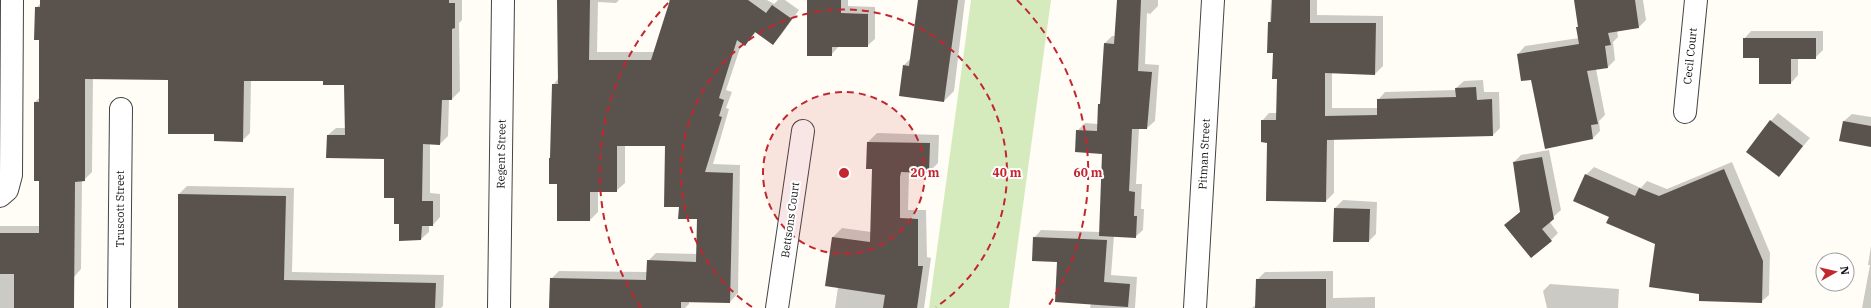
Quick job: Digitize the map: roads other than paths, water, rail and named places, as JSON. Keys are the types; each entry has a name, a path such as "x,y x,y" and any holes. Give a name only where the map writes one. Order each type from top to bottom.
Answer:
{"street":[{"path":"0,196 7,190 11,175 12,0"},
{"name":"Regent Street","path":"499,308 503,0"},
{"name":"Pitman Street","path":"1195,308 1213,0"},
{"name":"Cecil Court","path":"1685,112 1696,0"},
{"name":"Truscott Street","path":"119,308 121,109"},
{"name":"Bettsons Court","path":"777,308 803,131"}]}
